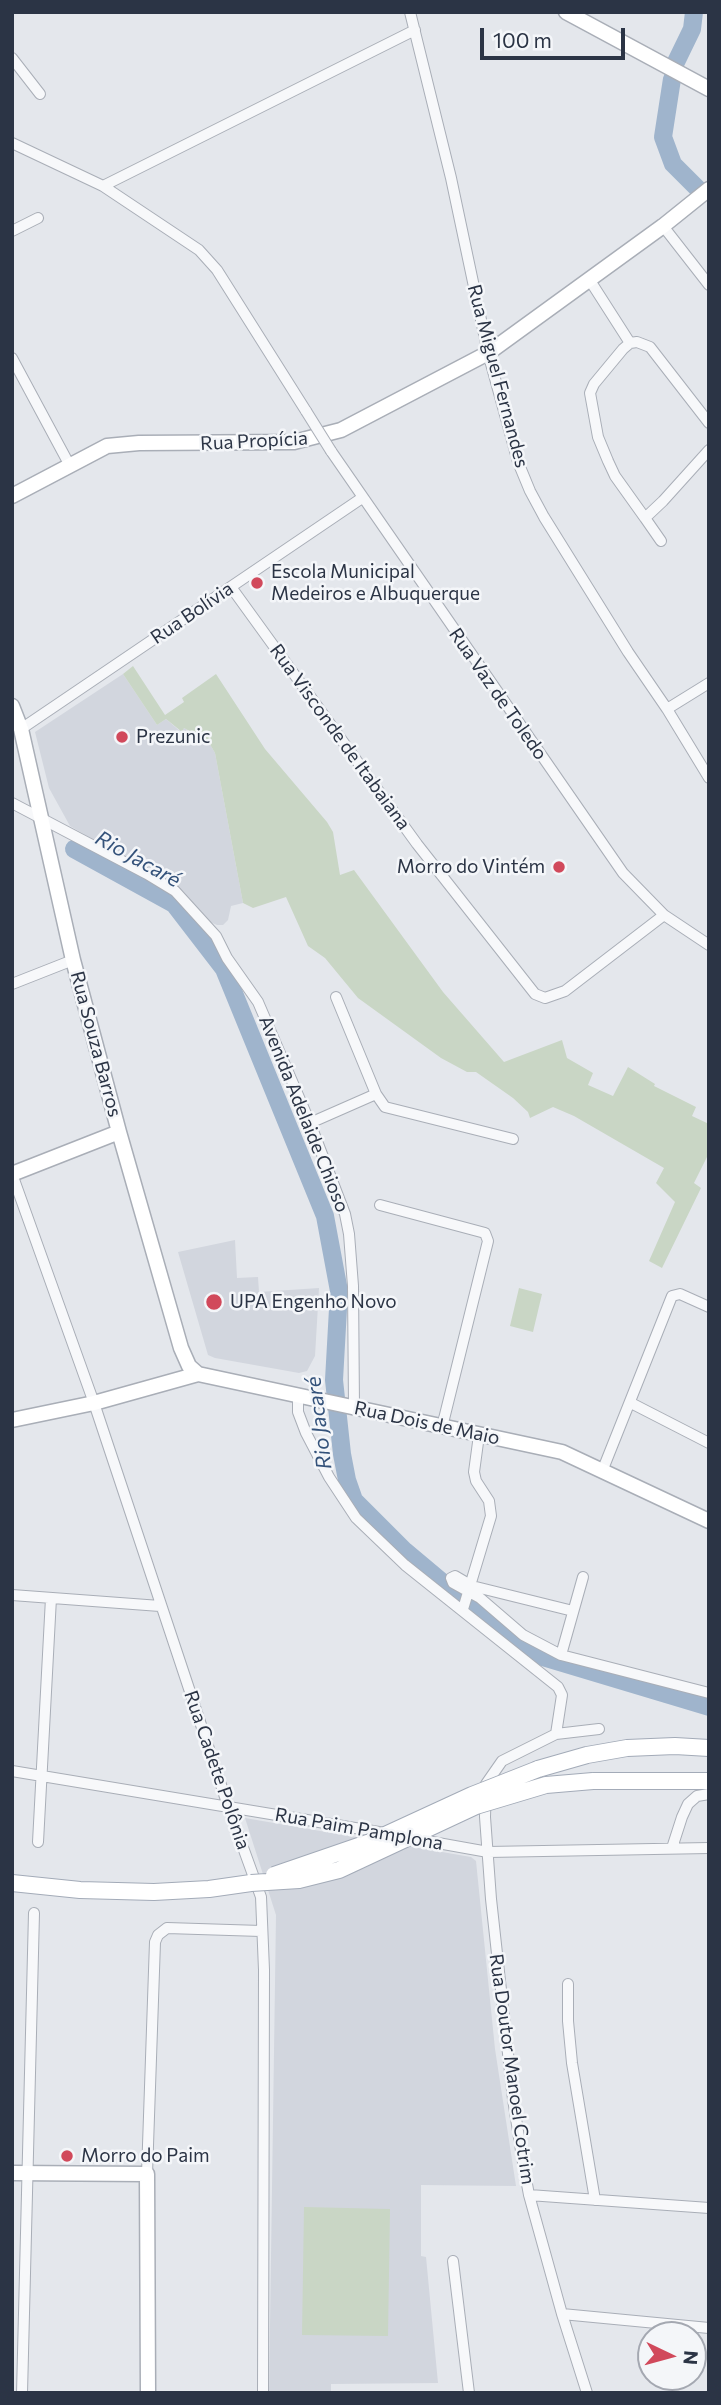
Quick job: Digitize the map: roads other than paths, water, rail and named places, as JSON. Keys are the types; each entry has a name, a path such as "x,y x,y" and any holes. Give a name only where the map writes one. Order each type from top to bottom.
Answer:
{"main road":[{"path":"251,1883 370,1842 472,1795 538,1769 587,1755 627,1748 709,1748"},
{"path":"12,1883 122,1892 186,1891 299,1880 339,1870 476,1807 546,1784 593,1781 709,1781"}],"street":[{"name":"Rua Miguel Fernandes","path":"410,12 451,178 488,354 518,462 530,491 709,778"},
{"path":"566,12 709,89"},
{"path":"103,186 415,30"},
{"path":"12,58 40,94"},
{"name":"Rua Vaz de Toledo","path":"12,144 103,186 200,250 217,270 362,498 605,849 643,895 664,915 708,943"},
{"name":"Rua Propícia","path":"12,496 107,446 139,443 294,442 341,430 488,354 708,190"},
{"path":"12,231 38,218"},
{"path":"663,226 709,285"},
{"path":"589,279 630,342"},
{"path":"661,541 608,461 598,437 590,400 594,384 630,342 637,342 650,347 709,424"},
{"path":"12,359 69,464"},
{"path":"645,518 709,450"},
{"name":"Rua Bolívia","path":"21,729 362,498"},
{"name":"Rua Visconde de Itabaiana","path":"231,587 417,844 535,994 545,998 565,990 664,915"},
{"path":"667,709 709,683"},
{"name":"Rua Souza Barros","path":"12,706 21,729 74,960 119,1132 181,1348 189,1366 198,1374"},
{"name":"Avenida Adelaide Chioso","path":"12,803 174,891 216,936 227,958 258,1002 337,1190 349,1234 353,1286 349,1406"},
{"path":"12,984 74,960"},
{"path":"336,998 381,1103 390,1109 513,1139"},
{"path":"310,1123 376,1094"},
{"path":"12,1174 119,1132"},
{"name":"Rua Cadete Polônia","path":"12,1174 94,1403 160,1606 261,1897 264,1970 263,2393"},
{"path":"380,1205 485,1233 488,1241 442,1427"},
{"path":"603,1469 672,1296 680,1294 709,1307"},
{"name":"Rua Dois de Maio","path":"12,1420 94,1403 198,1374 562,1452 709,1521"},
{"path":"298,1396 298,1412 302,1425 347,1507 405,1564 464,1607 519,1657 558,1686 562,1695 556,1734"},
{"path":"631,1403 709,1443"},
{"path":"464,1607 491,1516 489,1501 476,1481 474,1472 479,1435"},
{"path":"451,1578 455,1576 516,1630 561,1655 709,1693"},
{"path":"561,1655 583,1577"},
{"path":"471,1590 573,1611"},
{"path":"12,1595 160,1606"},
{"path":"38,1842 51,1598"},
{"path":"363,1829 396,1823 486,1784 502,1761 556,1734 599,1729"},
{"name":"Rua Paim Pamplona","path":"12,1771 488,1852 709,1848"},
{"name":"Rua Doutor Manoel Cotrim","path":"486,1784 485,1817 491,1899 513,2099 529,2195 585,2391"},
{"path":"672,1848 688,1804 697,1796 709,1794"},
{"path":"22,2393 34,1913"},
{"path":"148,2393 147,2174 155,1942 158,1935 167,1928 261,1931"},
{"path":"568,1984 572,2063 595,2200"},
{"path":"12,2173 147,2174"},
{"path":"529,2195 709,2208"},
{"path":"453,2261 469,2393"},
{"path":"562,2314 709,2328"}],"waterway":[{"path":"676,62 692,29 694,12"},
{"path":"672,79 663,137 673,164 700,191"},
{"name":"Rio Jacaré","path":"74,849 174,904 224,969 325,1216 339,1291 334,1380 342,1454 354,1500 405,1551 492,1624 539,1656 709,1707"}],"place":[{"name":"Escola Municipal Medeiros e Albuquerque","path":"257,583"},
{"name":"Prezunic","path":"122,737"},
{"name":"Morro do Vintém","path":"559,867"},
{"name":"UPA Engenho Novo","path":"214,1302"},
{"name":"Morro do Paim","path":"67,2156"}]}
